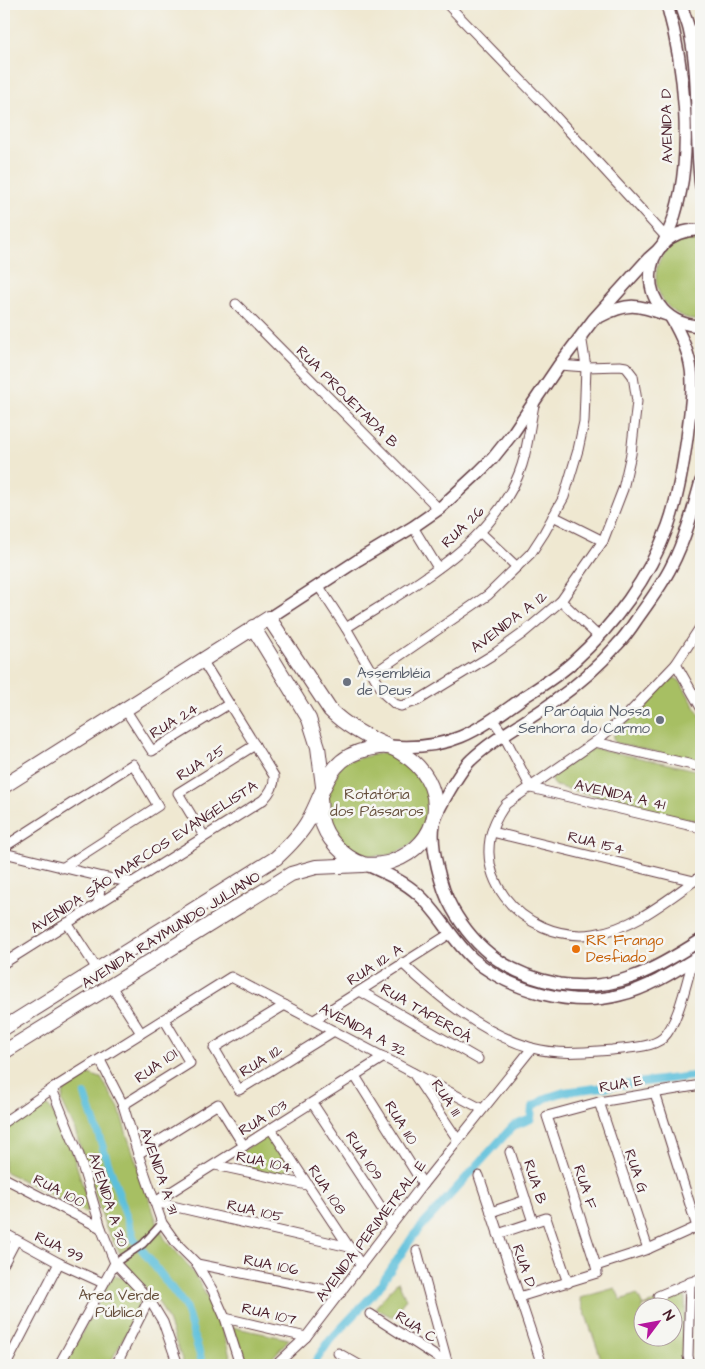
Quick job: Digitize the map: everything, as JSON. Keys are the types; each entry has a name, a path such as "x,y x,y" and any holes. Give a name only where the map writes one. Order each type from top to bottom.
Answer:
{"main road":[{"path":"4,786 253,627 268,618 335,715 362,735 406,756 428,778 433,790 435,803 434,822 420,845 406,856 388,863 365,865 340,850 328,835 321,818 322,793 318,747 309,719 253,627"},
{"path":"322,793 329,775 337,765 348,757 359,751 388,746"},
{"name":"AVENIDA RAYMUNDO JULIANO","path":"4,1028 276,858 286,849 307,823 322,793"},
{"name":"AVENIDA RAYMUNDO JULIANO","path":"4,1052 291,874 316,867 365,865"}],"street":[{"path":"447,4 546,106 662,244"},
{"name":"AVENIDA D","path":"388,746 429,747 467,735 494,720 572,663 599,637 623,608 648,570 668,526 682,472 693,393 690,356 669,316 659,306 653,296 650,284 650,272 653,261 676,213 680,193 685,137 683,93 677,42 666,4"},
{"name":"AVENIDA D","path":"681,4 689,30 698,82 696,134 701,186"},
{"path":"268,618 318,585 414,527 439,509 488,463 513,433 581,334 662,244 681,232 701,230"},
{"name":"RUA PROJETADA B","path":"236,304 439,509"},
{"path":"593,320 625,306 636,306 669,316 690,325 701,326"},
{"path":"373,674 488,594 531,553 564,497 578,450 584,422 586,367 581,334"},
{"name":"AVENIDA A 12","path":"318,585 346,628 385,695 395,704 401,706 408,705 425,696 515,639 561,601 603,541 623,489 629,463 636,410 636,388 633,376 626,368 620,366 586,367 559,365"},
{"name":"RUA 26","path":"346,628 438,568 481,533 500,510 522,464 535,400"},
{"path":"701,481 693,512 671,567 653,598 619,644 591,673 552,703 504,734 470,760 453,783 434,822 435,850 440,881 458,919 472,938 499,962 529,976 564,984 595,986 611,984 653,970 701,940"},
{"path":"553,516 603,541"},
{"path":"414,527 438,568"},
{"path":"481,533 517,567"},
{"path":"561,601 599,637"},
{"path":"698,879 619,929 593,934 568,934 542,927 523,915 507,901 497,885 488,855 492,832 499,814 506,804 515,796 532,788 628,714 676,664 701,626"},
{"name":"AVENIDA SÃO MARCOS EVANGELISTA","path":"4,963 98,902 263,800 269,794 275,778 202,660"},
{"path":"676,664 701,708"},
{"name":"RUA 24","path":"125,709 152,751 229,704"},
{"path":"494,720 504,734 532,788"},
{"path":"594,742 701,767"},
{"name":"RUA 25","path":"204,836 178,793 255,745"},
{"path":"4,847 132,764 158,806 62,868"},
{"name":"AVENIDA A 41","path":"532,788 701,828"},
{"name":"RUA 154","path":"492,832 698,879"},
{"path":"4,853 62,868 131,882"},
{"path":"365,865 390,875 420,895 474,959 488,969 526,989 547,996 564,998 618,996 655,983 697,958"},
{"path":"98,902 102,877"},
{"path":"68,923 97,969"},
{"name":"RUA 112 A","path":"314,1020 451,933"},
{"path":"402,963 432,990 470,1019 502,1036 532,1048 558,1052 586,1052 640,1046 662,1039 670,1030 676,1018 697,958"},
{"name":"AVENIDA A 32","path":"164,1019 231,977 482,1109"},
{"path":"111,986 141,1034"},
{"name":"RUA TAPEROÁ","path":"360,991 478,1059"},
{"name":"RUA 112","path":"285,1005 214,1048 240,1090 334,1032"},
{"path":"4,1122 52,1088 164,1019"},
{"name":"RUA 101","path":"123,1105 190,1063 164,1019"},
{"name":"AVENIDA PERIMETRAL E","path":"276,1365 306,1337 423,1184 532,1048"},
{"name":"RUA 103","path":"155,1202 313,1104 384,1057"},
{"name":"AVENIDA A 31","path":"100,1060 123,1105 162,1223 177,1244 197,1264 213,1291 225,1318 240,1365"},
{"name":"RUA 111","path":"411,1071 458,1140"},
{"name":"RUA 110","path":"355,1076 423,1184"},
{"name":"RUA E","path":"548,1116 599,1102 701,1084"},
{"name":"AVENIDA A 30","path":"52,1088 79,1155 101,1228 115,1263 150,1299 163,1322 176,1363"},
{"path":"519,1297 597,1273 596,1266 648,1249 699,1226 655,1092"},
{"name":"RUA G","path":"599,1102 648,1249"},
{"path":"138,1154 218,1104 244,1146"},
{"name":"RUA 109","path":"313,1104 392,1224"},
{"name":"RUA F","path":"548,1116 596,1266"},
{"name":"RUA 108","path":"271,1129 361,1265"},
{"name":"RUA B","path":"510,1152 533,1222"},
{"name":"RUA 104","path":"215,1165 307,1185"},
{"name":"RUA D","path":"479,1176 542,1365"},
{"name":"RUA 100","path":"4,1178 101,1228"},
{"path":"491,1212 526,1200"},
{"name":"RUA 105","path":"155,1202 349,1247"},
{"path":"498,1234 546,1218 568,1283"},
{"path":"59,1365 115,1263 143,1244 162,1223"},
{"name":"RUA 99","path":"4,1233 59,1263 103,1283"},
{"path":"4,1263 16,1240"},
{"path":"416,1251 448,1365"},
{"path":"6,1365 59,1263"},
{"name":"RUA 106","path":"197,1264 340,1293"},
{"path":"658,1296 701,1278"},
{"path":"690,1282 688,1356 690,1365"},
{"path":"116,1365 150,1299"},
{"name":"RUA C","path":"370,1314 448,1365"},
{"name":"RUA 107","path":"225,1318 306,1337"},
{"path":"338,1353 359,1365"}],"green space":[{"path":"701,234 701,321 682,316 668,306 659,293 656,278 659,262 667,249 681,239"},
{"path":"675,678 680,681 701,717 701,762 616,743 613,739 614,734 644,707 669,680"},
{"path":"594,748 701,771 701,822 556,786 552,781 553,774"},
{"name":"Rotatória dos Pássaros","path":"390,751 426,780 431,808 421,834 408,847 390,855 371,856 362,854 345,846 332,832 324,805 342,762"},
{"path":"86,1073 101,1078 119,1108 158,1225 165,1239 198,1280 219,1320 233,1365 184,1365 167,1318 158,1301 128,1268 106,1228 74,1127 62,1102 64,1091"},
{"path":"48,1106 66,1131 89,1206 86,1213 4,1171 4,1129 30,1112"},
{"path":"270,1135 291,1169 286,1176 256,1172 245,1165 242,1159 242,1152 263,1137"},
{"name":"Área Verde Pública","path":"115,1276 126,1279 140,1294 138,1311 109,1365 65,1365 109,1281"},
{"path":"398,1281 406,1299 392,1317 375,1308"},
{"path":"615,1288 621,1300 637,1294 638,1296 632,1296 632,1346 682,1346 682,1296 673,1296 685,1292 686,1365 603,1365 580,1298"},
{"path":"232,1327 289,1339 266,1365 246,1365"}],"waterway":[{"path":"313,1365 330,1340 378,1289 413,1236 513,1126 531,1119 532,1107 546,1098 564,1092 701,1075"},
{"path":"85,1095 134,1239 185,1306 203,1365"}],"place":[{"name":"Assembléia de Deus","path":"347,682"},
{"name":"Paróquia Nossa Senhora do Carmo","path":"660,720"},
{"name":"RR Frango Desfiado","path":"576,949"}]}
